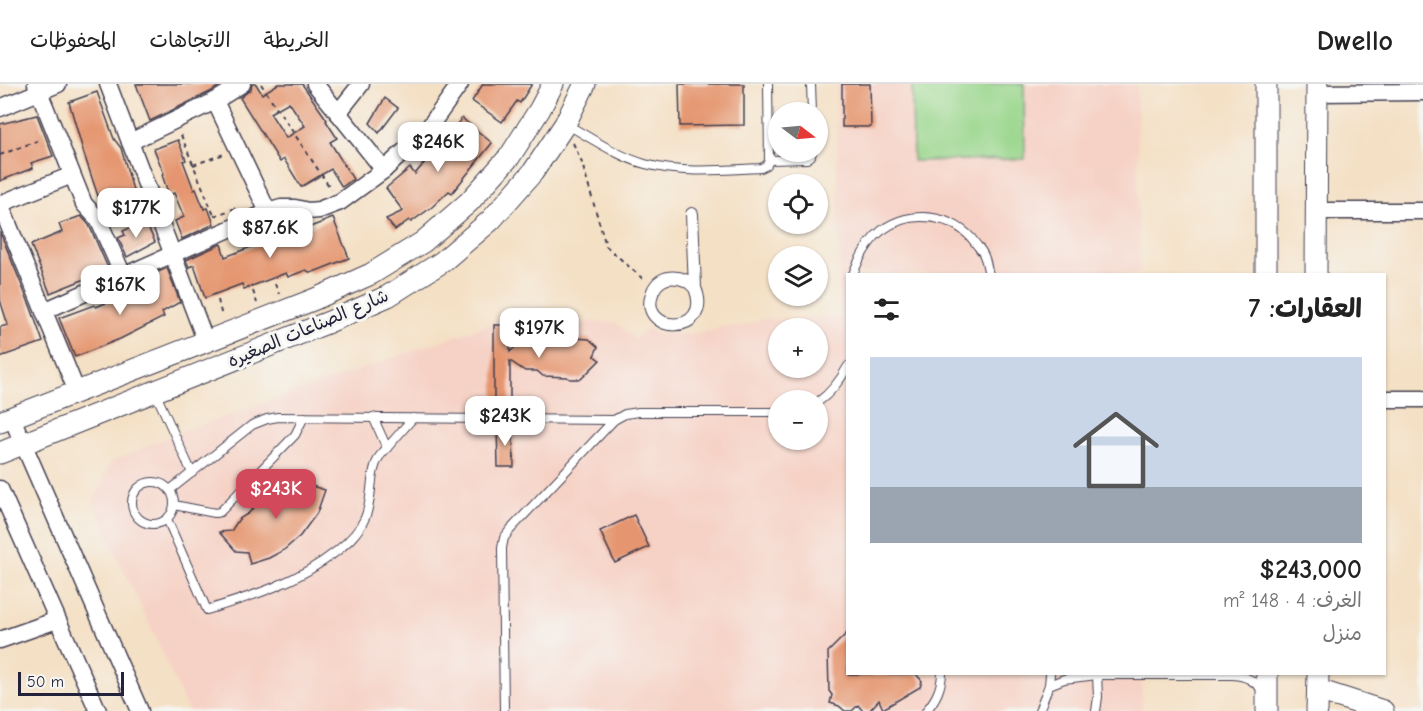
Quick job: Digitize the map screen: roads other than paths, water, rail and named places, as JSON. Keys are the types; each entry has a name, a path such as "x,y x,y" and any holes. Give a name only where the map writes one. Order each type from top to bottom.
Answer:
{"street":[{"path":"0,108 38,88 58,84"},
{"path":"108,84 206,342"},
{"path":"130,142 216,101 242,84"},
{"path":"315,84 384,170"},
{"path":"338,113 361,84"},
{"path":"44,310 268,212 281,208 295,208 308,212 340,202 384,170 427,130 460,84"},
{"name":"شارع الصناعات الصغيره","path":"6,420 315,299 371,274 423,242 469,202 510,156 553,84"},
{"name":"شارع الصناعات الصغيره","path":"0,453 329,322 388,296 442,262 490,220 533,172 565,124 585,84"},
{"path":"1266,84 1266,273"},
{"path":"38,88 84,204 98,219 123,275"},
{"path":"1316,273 1317,88 1423,92"},
{"path":"216,101 268,212"},
{"path":"72,175 0,204 77,392"},
{"path":"1317,211 1423,211"},
{"path":"692,214 698,307 694,316 687,322 676,325 661,321 655,316 651,300 659,282 667,278 683,278 695,288"},
{"path":"1386,399 1423,399"},
{"path":"6,420 23,444 140,711"},
{"path":"0,489 98,711"},
{"path":"0,640 57,620"},
{"path":"1317,711 1318,682 1383,711"}],"lane":[{"path":"768,84 768,102"},
{"path":"811,84 812,102"},
{"path":"565,124 643,164 674,170 761,168 768,162"},
{"path":"854,273 864,251 880,232 902,219 926,216 950,222 970,236 984,256 989,273"},
{"path":"828,394 846,370"},
{"path":"154,391 192,473"},
{"path":"504,711 502,548 504,538 510,530 614,420 626,414 639,412 768,412"},
{"path":"170,490 252,426 278,417 614,420"},
{"path":"174,505 220,512 295,435 304,417"},
{"path":"373,417 387,448"},
{"path":"167,519 207,610 267,591 323,562 351,540 368,513 374,469 379,457 413,418"},
{"path":"147,482 160,483 170,490 174,505 167,519 155,524 143,522 138,518 131,501 136,489 147,482"},
{"path":"926,711 941,687 942,675"},
{"path":"1039,711 1049,685 1050,675"},
{"path":"1049,685 1064,679 1097,675 1243,676 1267,692"},
{"path":"1096,711 1097,675"}]}
